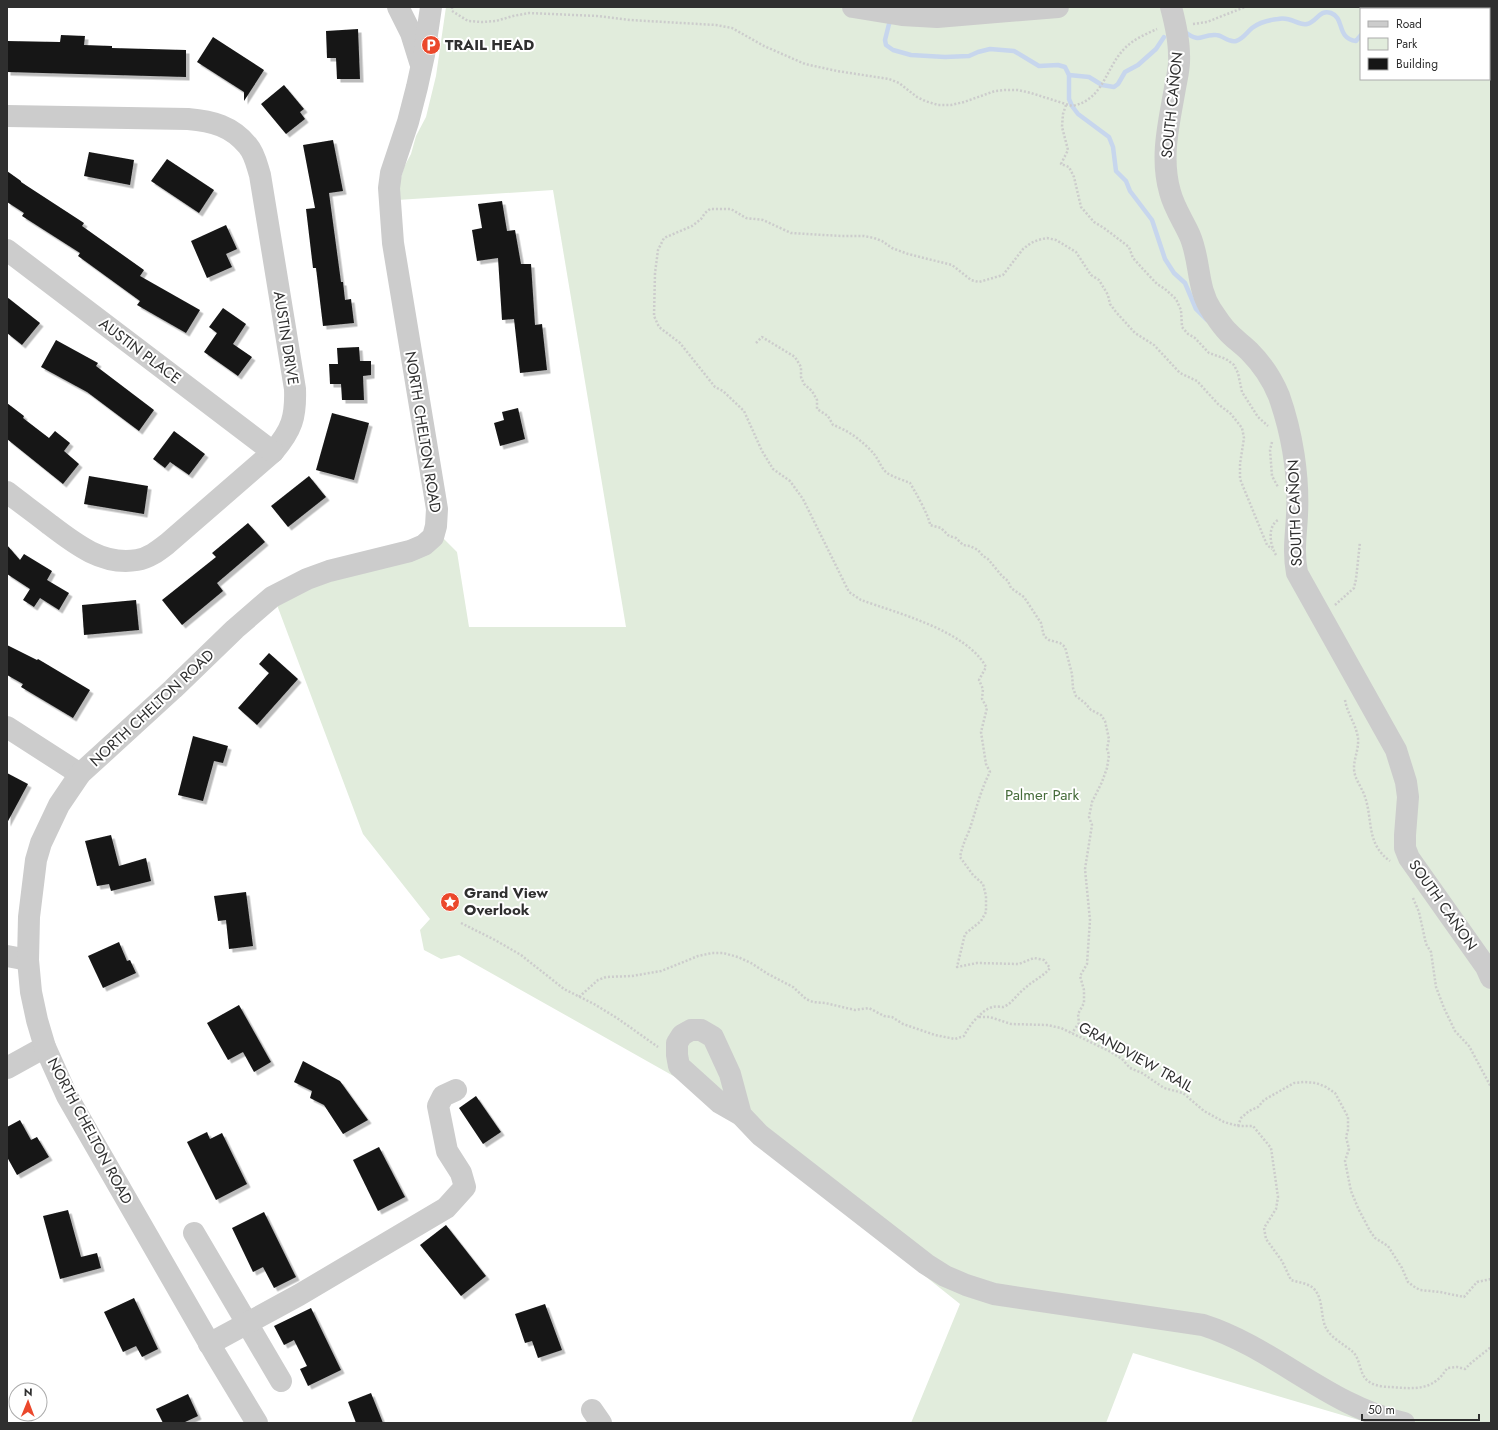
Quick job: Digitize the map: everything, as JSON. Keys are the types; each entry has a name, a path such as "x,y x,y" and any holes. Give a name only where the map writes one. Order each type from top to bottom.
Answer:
{"street":[{"path":"398,7 411,33 422,67"},
{"name":"NORTH CHELTON ROAD","path":"257,1423 209,1344 67,1096 45,1047 31,992 28,960 29,917 36,860 41,843 58,805 80,774 173,689 235,629 272,597 290,586 329,571 410,551 424,545 433,537 436,526 437,509 393,243 389,206 391,173 408,122 422,67 431,7"},
{"path":"853,7 902,15 937,17 1058,7"},
{"name":"SOUTH CAÑON","path":"1173,15 1180,54 1179,68 1166,136 1166,177 1170,194 1195,250 1203,296 1211,310 1227,331 1249,351 1271,378 1285,416 1294,456 1297,485 1297,515 1294,546 1297,572 1396,750 1406,782 1408,797 1405,848 1409,858 1486,967 1491,978"},
{"name":"AUSTIN DRIVE","path":"7,116 188,119 209,121 223,126 238,136 249,147 260,175 295,388 295,402 291,427 284,440 167,544 154,554 138,560 120,561 105,558 86,551 7,492"},
{"name":"AUSTIN PLACE","path":"7,250 272,452"},
{"path":"7,727 80,774"},
{"path":"7,956 28,960"},
{"path":"741,1114 730,1074 713,1037 701,1030 691,1030 682,1035 677,1043 679,1066 720,1103 741,1114 760,1135 909,1251 945,1276 966,1286 994,1294 1182,1321 1203,1325 1222,1331 1320,1389 1363,1410 1404,1423"},
{"path":"7,1068 45,1047"},
{"path":"209,1344 299,1295 446,1208 465,1187 461,1173 448,1151 438,1106 442,1096 456,1090"},
{"path":"194,1233 281,1381"}],"path":[{"path":"452,7 452,11 468,21 482,22 496,21 529,13 597,16 630,20 716,25 732,28 764,46 805,64 837,71 888,78 899,83 917,98 925,102 938,105 964,102 995,91 1018,90 1072,106 1085,102 1095,94 1106,80 1115,61 1125,49 1137,39 1157,29 1173,15 1207,22 1244,7"},
{"path":"1066,105 1063,114 1062,127 1068,150 1061,164 1069,167 1074,177 1081,207 1094,222 1129,247 1133,258 1157,284 1165,289 1174,298 1180,308 1182,327 1188,334 1195,338 1209,353 1226,359 1234,365 1237,370 1242,392 1258,417 1270,429"},
{"path":"579,996 598,980 606,977 632,976 661,971 698,956 723,953 738,957 751,963 768,974 793,986 806,1000 856,1010 869,1008 884,1016 892,1017 903,1024 935,1035 955,1039 964,1036 968,1027 985,1010 993,1007 1002,1007 1013,1000 1024,988 1045,974 1050,968 1044,960 1034,958 1019,964 977,963 957,967 965,934 982,921 986,912 986,896 983,884 973,875 960,857 962,844 968,832 982,787 990,772 986,764 981,732 987,708 982,699 983,690 979,680 986,667 981,658 965,645 940,630 861,600 849,592 803,498 790,481 773,469 762,451 744,411 723,391 715,387 680,343 659,327 654,316 655,273 658,250 664,238 692,226 701,219 704,213 710,209 730,209 746,218 763,220 791,233 864,236 874,238 908,254 952,265 971,280 979,282 1003,275 1023,249 1031,243 1047,238 1056,240 1076,252 1091,275 1099,280 1108,295 1110,304 1135,333 1154,345 1180,373 1197,381 1218,404 1231,414 1242,428 1244,438 1240,479 1267,545 1272,549 1271,528 1280,518"},
{"path":"756,343 762,336 795,357 801,367 801,377 804,384 812,391 817,400 817,409 828,416 833,425 859,439 867,446 887,473 910,482 924,511 930,519 930,525 941,528 949,536 956,538 963,545 970,546 978,550 1008,581 1011,588 1024,597 1041,623 1044,636 1049,640 1060,643 1065,647 1076,696 1086,703 1091,710 1101,715 1105,721 1109,739 1107,749 1109,755 1107,768 1102,782 1092,802 1089,817 1092,825 1085,869 1090,920 1087,964 1080,976 1084,990 1084,1003 1078,1014 1079,1023 1072,1033"},
{"path":"1273,437 1270,450 1272,476 1280,490"},
{"path":"1346,596 1352,591 1356,579 1360,542"},
{"path":"461,923 522,955 564,989 617,1018 664,1052 677,1055"},
{"name":"GRANDVIEW TRAIL","path":"979,1017 990,1017 1011,1024 1061,1028 1109,1051 1122,1059 1130,1068 1149,1077 1164,1088 1184,1093 1204,1111 1224,1122 1238,1126 1254,1126 1271,1148 1278,1197 1276,1209 1264,1228 1266,1239 1282,1261 1291,1280 1311,1286 1317,1293 1322,1307 1326,1328 1333,1336 1357,1356 1360,1367 1367,1380 1373,1384 1387,1387 1419,1389 1434,1382 1442,1376 1447,1368 1457,1367 1465,1369 1471,1362 1491,1347"},
{"path":"1238,1126 1241,1118 1249,1111 1258,1107 1264,1100 1294,1084 1304,1082 1316,1083 1326,1087 1335,1093 1348,1117 1348,1130 1346,1137 1349,1143 1349,1149 1345,1161 1351,1190 1358,1208 1375,1238 1388,1246 1402,1268 1408,1282 1420,1290 1464,1296 1477,1282 1491,1279"}],"green space":[{"name":"Palmer Park","path":"446,7 1491,7 1491,1423 1369,1423 1133,1353 1106,1423 911,1423 960,1304 677,1078 459,955 441,959 424,950 420,930 430,919 363,834 277,605 285,597 443,538 457,552 469,627 626,627 553,190 397,200 398,189 404,167 411,154 416,136 426,117 436,76"}],"building":[{"path":"358,29 360,79 337,79 336,58 327,58 326,31"},
{"path":"61,35 85,36 84,45 112,46 112,48 186,50 186,77 7,72 7,41 60,42"},
{"path":"213,37 264,70 244,101 244,92 197,62"},
{"path":"284,85 304,109 300,112 305,119 286,134 261,104"},
{"path":"333,140 343,191 329,193 341,282 343,282 345,300 351,299 354,323 323,326 316,268 313,268 306,209 315,208 303,145"},
{"path":"89,152 134,160 130,185 84,176"},
{"path":"167,159 214,190 199,213 151,181"},
{"path":"7,171 21,182 84,223 82,226 144,270 140,276 200,310 186,333 137,305 140,301 78,256 80,253 22,216 24,213 7,202"},
{"path":"502,201 507,231 515,230 521,264 531,264 535,325 542,324 547,370 520,373 514,319 502,320 498,258 477,261 472,230 482,228 478,204"},
{"path":"226,225 237,249 226,254 232,267 207,278 191,241"},
{"path":"7,297 40,323 22,345 7,333"},
{"path":"223,308 246,324 233,344 252,357 238,376 204,352 217,333 209,327"},
{"path":"56,340 98,363 96,366 154,410 139,431 87,392 41,367"},
{"path":"359,347 360,361 371,361 371,375 363,376 364,400 342,400 341,384 330,384 329,364 338,364 337,348"},
{"path":"7,403 24,416 23,418 49,438 55,431 70,443 64,451 79,464 63,484 7,439"},
{"path":"518,408 525,439 500,446 494,423 504,420 502,412"},
{"path":"332,413 369,423 354,480 316,470"},
{"path":"174,431 205,454 189,475 170,462 165,468 153,459"},
{"path":"89,476 148,486 144,514 84,504"},
{"path":"309,476 326,497 288,527 271,506"},
{"path":"248,523 265,542 217,583 223,591 182,625 162,600 216,557 212,553"},
{"path":"7,545 20,560 24,554 52,571 47,580 69,593 59,610 40,598 34,607 23,600 30,589 7,574"},
{"path":"136,600 139,630 84,635 82,605"},
{"path":"7,645 37,660 38,659 90,690 73,718 21,687 23,684 7,675"},
{"path":"269,653 298,679 257,725 238,708 269,673 259,664"},
{"path":"193,736 228,746 223,763 214,761 203,801 178,795"},
{"path":"7,773 28,784 7,823"},
{"path":"111,835 119,866 146,858 151,881 111,891 109,884 97,886 85,841"},
{"path":"246,892 253,946 229,949 226,920 218,921 214,896"},
{"path":"119,942 127,961 130,960 136,973 103,988 88,956"},
{"path":"239,1005 271,1062 254,1072 243,1052 228,1060 207,1023"},
{"path":"303,1061 340,1081 368,1120 343,1134 324,1105 310,1098 312,1091 294,1082"},
{"path":"476,1096 501,1132 483,1144 459,1108"},
{"path":"20,1120 31,1140 37,1137 49,1157 17,1175 7,1157 7,1127"},
{"path":"207,1132 210,1139 222,1133 247,1184 216,1200 187,1142"},
{"path":"379,1147 405,1197 378,1211 353,1160"},
{"path":"68,1210 81,1257 97,1253 101,1268 60,1279 43,1216"},
{"path":"264,1212 296,1277 274,1288 263,1267 253,1272 232,1228"},
{"path":"446,1225 486,1276 461,1296 420,1245"},
{"path":"134,1298 158,1349 142,1357 136,1346 123,1352 104,1312"},
{"path":"545,1304 562,1350 538,1358 532,1341 525,1343 515,1314"},
{"path":"311,1308 341,1370 308,1386 300,1369 307,1366 294,1340 284,1345 274,1326"},
{"path":"371,1393 383,1423 356,1423 348,1402"},
{"path":"188,1394 198,1416 183,1423 163,1423 156,1409"}],"waterway":[{"path":"1185,32 1190,36 1198,38 1216,35 1230,41 1236,41 1255,26 1271,20 1283,18 1300,24 1307,24 1321,14 1327,12 1331,13 1338,19 1343,32 1350,39 1356,41 1360,36"},
{"path":"889,24 885,40 886,45 893,50 911,55 945,57 969,56 990,49 1014,51 1039,66 1058,65 1065,67 1069,75 1069,99 1072,106 1078,114 1109,137 1113,147 1116,171 1126,181 1130,191 1152,220 1165,259 1174,273 1185,283 1196,309 1207,320"},
{"path":"1069,75 1089,77 1102,85 1114,87 1118,84 1125,72 1138,65 1156,49 1164,37"}],"place":[{"name":"TRAIL HEAD","path":"431,45"},
{"name":"Grand View Overlook","path":"450,902"}]}
